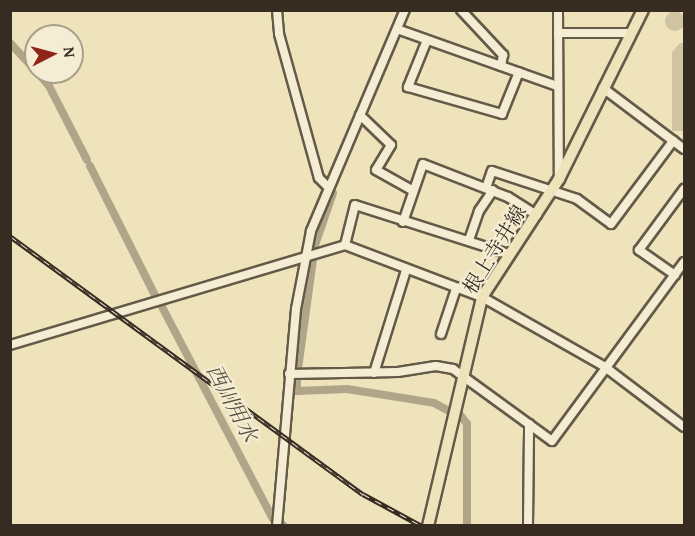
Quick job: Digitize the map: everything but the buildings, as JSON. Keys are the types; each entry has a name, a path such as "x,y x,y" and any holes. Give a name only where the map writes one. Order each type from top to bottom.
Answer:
{"main road":[{"name":"根上寺井線","path":"428,525 482,297 552,192 643,10"}],"street":[{"path":"277,10 279,34 319,178 328,187"},
{"path":"277,525 289,374 305,257 328,187 405,10"},
{"path":"461,10 503,55 501,66"},
{"path":"558,10 559,179"},
{"path":"397,29 557,86"},
{"path":"558,33 632,33"},
{"path":"427,40 408,87 502,114 519,72"},
{"path":"603,88 684,149"},
{"path":"360,115 391,145 376,170 412,190"},
{"path":"469,240 490,189 492,171 577,200 611,224 673,141"},
{"path":"403,222 412,190 423,164 490,189 537,215"},
{"path":"675,275 639,250 684,189"},
{"path":"345,245 355,205 509,254"},
{"path":"10,345 266,272 345,245 482,297 605,367 684,427"},
{"path":"289,374 374,373 436,366 462,374 552,441 684,262"},
{"path":"374,373 406,270"},
{"path":"441,334 456,289"},
{"path":"528,525 529,424"}],"shaded area":[{"path":"675,11 682,14 685,21 682,28 675,31 668,28 665,21 668,14"},
{"path":"680,43 684,43 684,131 672,131 672,52"}],"waterway":[{"name":"西川用水","path":"10,43 24,58"},
{"name":"西川用水","path":"47,84 87,160"},
{"name":"西川用水","path":"90,166 157,299"},
{"path":"314,248 333,193"},
{"path":"298,369 313,259"},
{"name":"西川用水","path":"160,303 273,519"},
{"path":"297,377 297,391 347,389 434,403 449,411"},
{"path":"461,416 467,424 467,526"}],"railway":[{"path":"10,236 363,494 422,526"}]}
